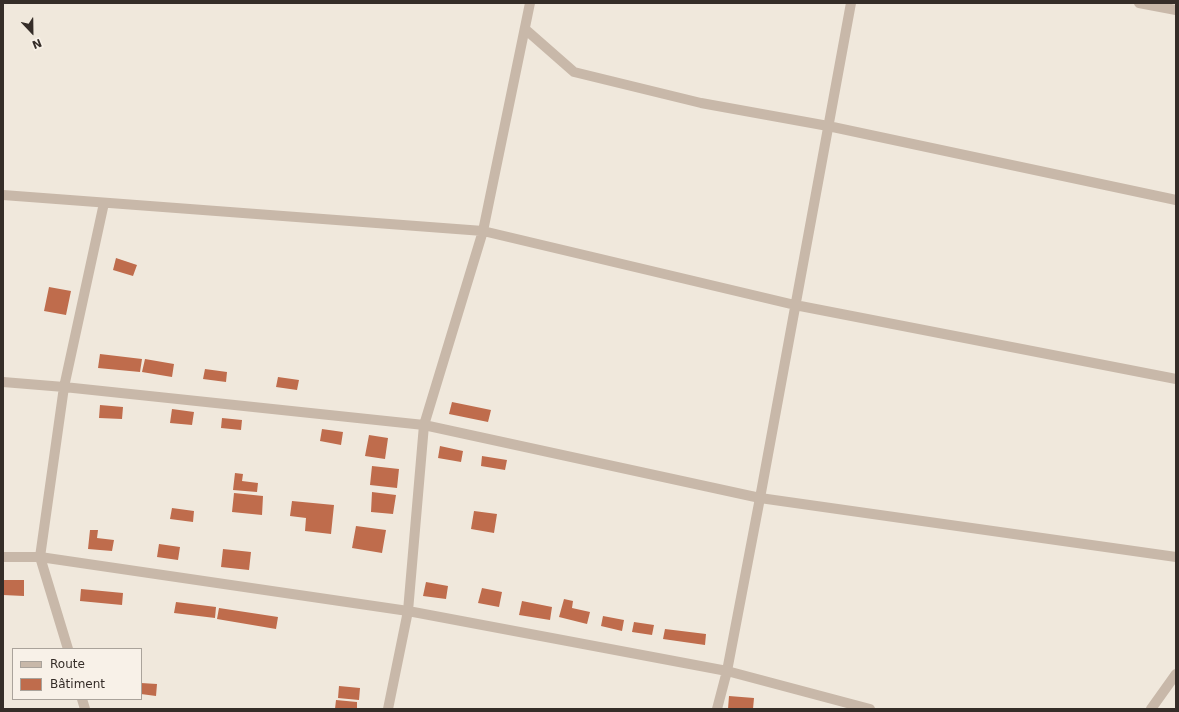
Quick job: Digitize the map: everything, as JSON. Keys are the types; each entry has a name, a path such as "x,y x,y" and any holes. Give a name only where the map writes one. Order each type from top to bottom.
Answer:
{"street":[{"path":"388,709 408,611 424,425 483,231 530,3"},
{"path":"717,709 727,671 760,498 851,3"},
{"path":"1139,3 1176,10"},
{"path":"525,29 574,72 701,103 828,126 1176,200"},
{"path":"3,195 483,231 795,305 1176,379"},
{"path":"68,648 40,557 64,387 104,203"},
{"path":"3,382 64,387 424,425 760,498 1176,557"},
{"path":"3,557 40,557 408,611 727,671 870,709"},
{"path":"1151,709 1176,674"}],"building":[{"path":"116,258 137,265 133,276 113,270"},
{"path":"49,287 71,291 66,315 44,311"},
{"path":"100,354 142,359 140,372 98,368"},
{"path":"145,359 174,364 172,377 142,372"},
{"path":"205,369 227,372 226,382 203,379"},
{"path":"278,377 299,380 297,390 276,387"},
{"path":"452,402 491,410 488,422 449,414"},
{"path":"100,405 123,407 122,419 99,418"},
{"path":"172,409 194,412 192,425 170,423"},
{"path":"222,418 242,420 241,430 221,428"},
{"path":"322,429 343,432 341,445 320,441"},
{"path":"369,435 388,438 385,459 365,456"},
{"path":"440,446 463,451 461,462 438,458"},
{"path":"482,456 507,460 505,470 481,466"},
{"path":"372,466 399,469 397,488 370,485"},
{"path":"235,473 243,474 242,481 258,483 257,492 233,490"},
{"path":"372,492 396,495 393,514 371,512"},
{"path":"234,493 263,496 262,515 232,512"},
{"path":"292,501 334,505 331,534 305,531 306,518 290,516"},
{"path":"172,508 194,511 193,522 170,519"},
{"path":"474,511 497,514 494,533 471,529"},
{"path":"356,526 386,530 382,553 352,548"},
{"path":"90,530 98,530 97,538 114,540 112,551 88,549"},
{"path":"159,544 180,547 178,560 157,557"},
{"path":"223,549 251,552 249,570 221,567"},
{"path":"3,580 24,580 24,596 3,595"},
{"path":"426,582 448,586 446,599 423,596"},
{"path":"482,588 502,592 499,607 478,603"},
{"path":"81,589 123,593 122,605 80,601"},
{"path":"564,599 573,601 572,608 590,612 587,624 559,617"},
{"path":"522,601 552,607 550,620 519,615"},
{"path":"176,602 216,607 215,618 174,613"},
{"path":"219,608 278,617 276,629 217,619"},
{"path":"603,616 624,620 622,631 601,626"},
{"path":"634,622 654,625 652,635 632,632"},
{"path":"665,629 706,634 705,645 663,639"},
{"path":"142,683 157,684 156,696 142,694"},
{"path":"339,686 360,688 359,700 338,698"},
{"path":"729,696 754,698 753,709 728,709"},
{"path":"336,700 357,702 357,709 335,709"}]}
